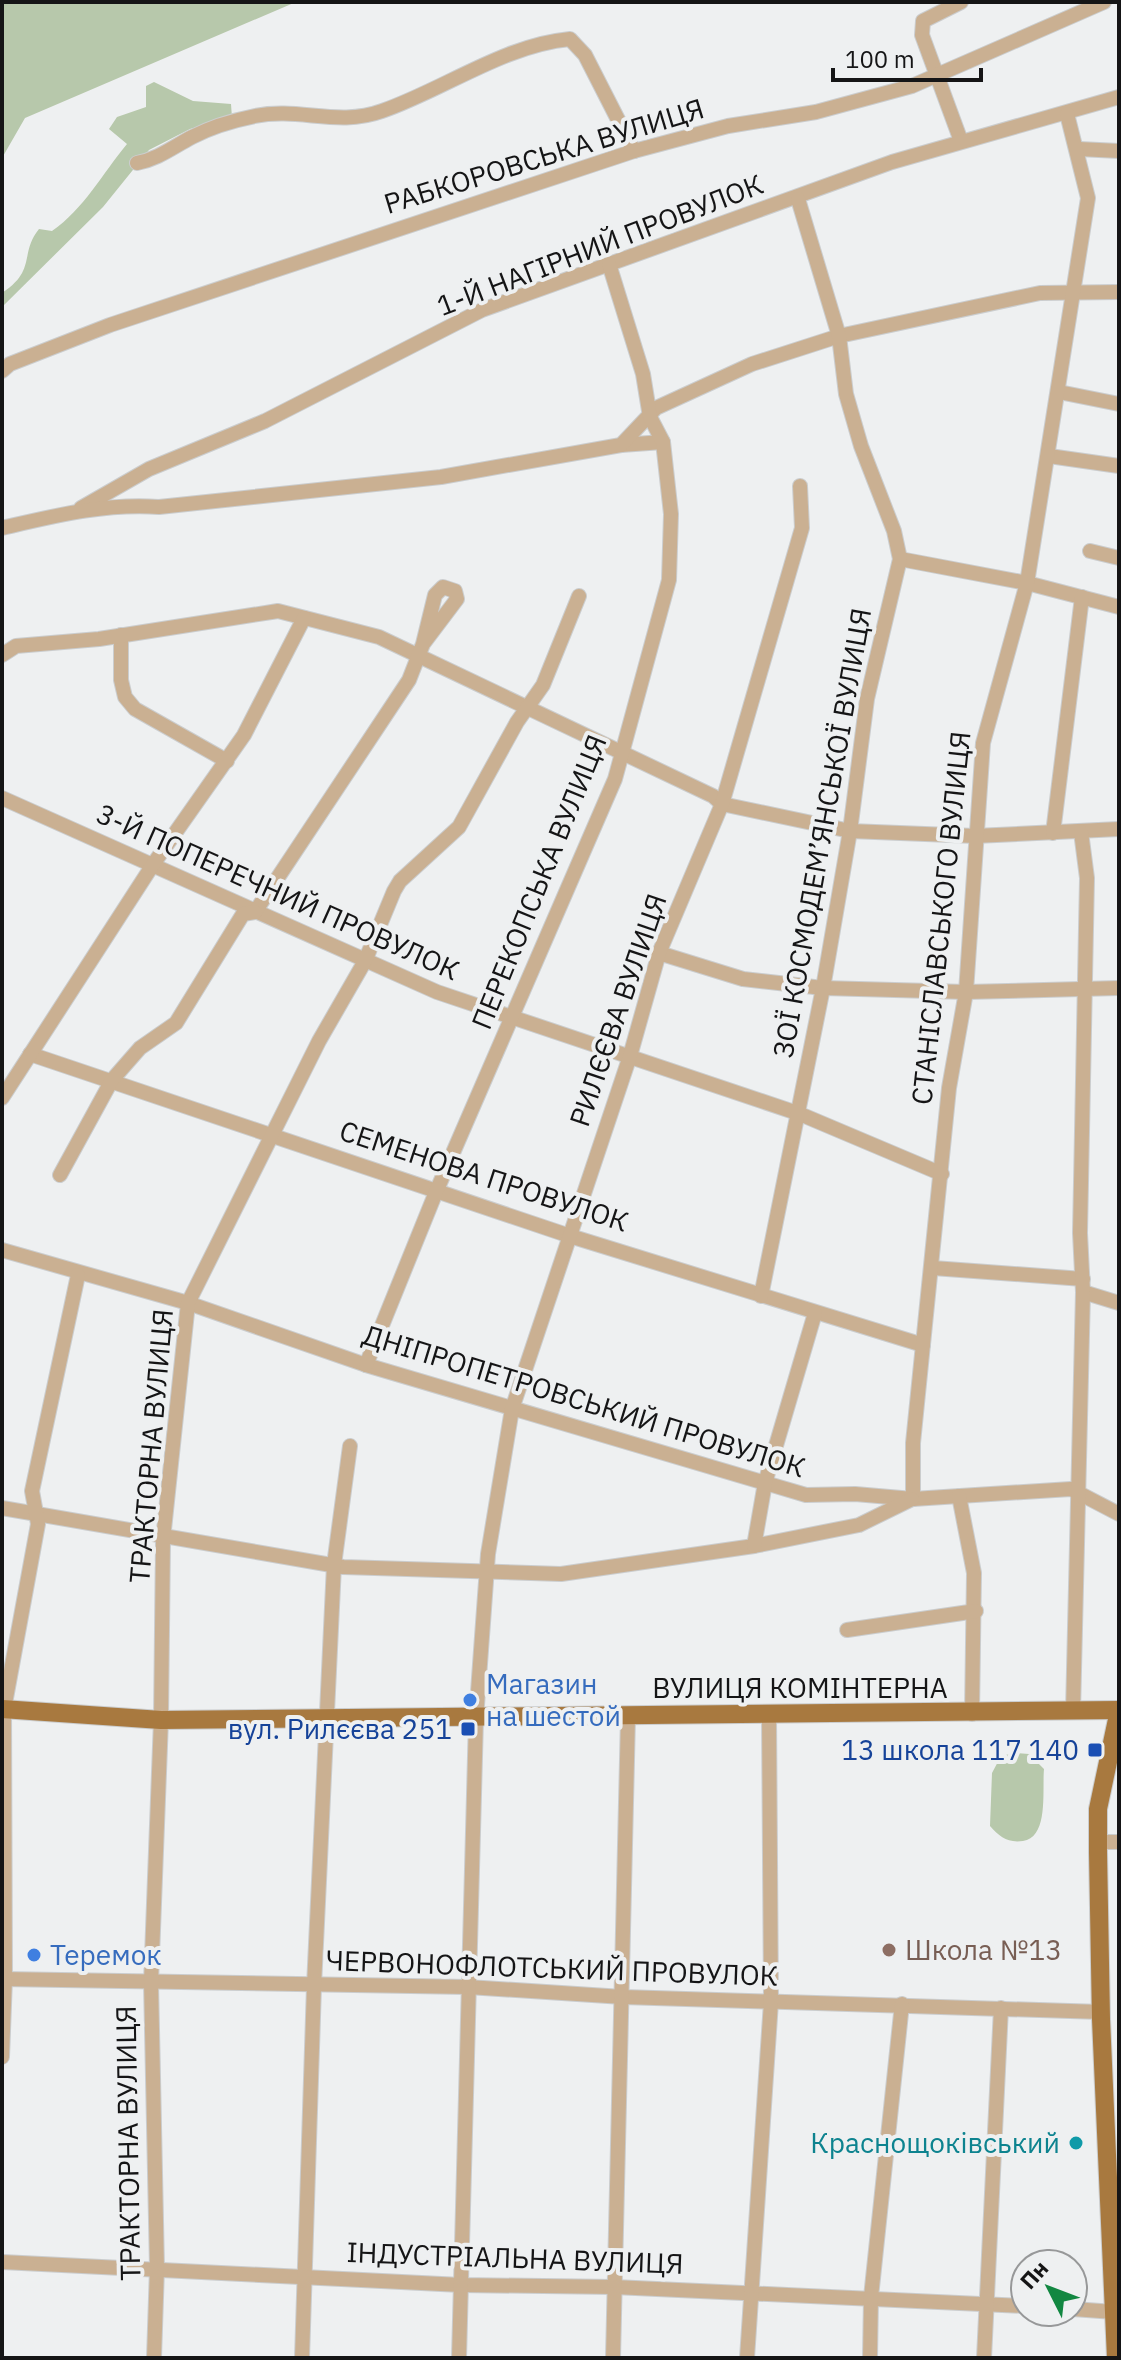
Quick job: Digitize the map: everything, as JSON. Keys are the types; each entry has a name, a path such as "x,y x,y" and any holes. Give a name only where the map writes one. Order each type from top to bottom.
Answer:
{"main road":[{"name":"ВУЛИЦЯ КОМІНТЕРНА","path":"3,1709 161,1720 972,1714 1119,1710"},
{"path":"1116,2358 1112,2131 1101,2012 1098,1842 1103,1780 1119,1710"}],"street":[{"path":"961,2 923,21 922,35 961,141"},
{"name":"РАБКОРОВСЬКА ВУЛИЦЯ","path":"2,371 10,364 110,325 634,151 728,126 816,112 912,86 1104,2"},
{"path":"137,163 153,160 195,135 257,116 296,115 349,120 382,111 511,56 570,39 585,55 634,151"},
{"name":"1-Й НАГІРНИЙ ПРОВУЛОК","path":"76,511 149,469 265,421 482,310 961,141 1067,114 1119,97"},
{"name":"СТАНІСЛАВСЬКОГО ВУЛИЦЯ","path":"913,1499 913,1443 949,1088 966,992 983,743 1027,583 1088,198 1079,149 1067,114"},
{"path":"1079,149 1119,151"},
{"name":"ЗОЇ КОСМОДЕМ’ЯНСЬКОЇ ВУЛИЦЯ","path":"761,1296 823,988 850,831 867,699 900,559 894,531 850,407 839,336 820,262 798,199"},
{"name":"ПЕРЕКОПСЬКА ВУЛИЦЯ","path":"366,1365 436,1192 615,779 669,580 671,514 663,442 650,417 643,374 609,264"},
{"path":"621,445 656,408 752,364 839,336 1040,293 1119,292"},
{"path":"1059,392 1119,404"},
{"path":"2,528 76,511 134,505 159,507 441,477 621,445 663,442"},
{"path":"1049,456 1119,466"},
{"name":"РИЛЄЄВА ВУЛИЦЯ","path":"476,1719 488,1554 512,1409 630,1056 659,953 722,804 802,528 800,486"},
{"path":"1090,551 1119,558"},
{"path":"900,559 1027,583 1119,607"},
{"name":"ТРАКТОРНА ВУЛИЦЯ","path":"154,2358 157,2268 151,1982 161,1720 163,1539 188,1303 220,1233 275,1134 319,1041 365,961 400,881 459,827 526,708 543,685 579,596"},
{"path":"1053,833 1082,597"},
{"path":"2,655 16,646 121,635 278,611 366,632 422,650 526,708 713,796 722,804 850,831 975,836 1119,829"},
{"path":"2,1098 154,863 244,735 304,618"},
{"path":"121,635 125,697 135,709 227,761"},
{"path":"60,1175 112,1080 140,1048 176,1023 243,914 255,912 380,726 422,650"},
{"name":"3-Й ПОПЕРЕЧНИЙ ПРОВУЛОК","path":"2,798 154,863 255,912 437,992 800,1114 942,1174"},
{"path":"1073,1712 1083,1286 1080,1233 1087,878 1081,832"},
{"path":"659,953 743,979 823,988 966,992 1119,988"},
{"name":"СЕМЕНОВА ПРОВУЛОК","path":"30,1054 275,1134 570,1236 923,1345"},
{"name":"ДНІПРОПЕТРОВСЬКИЙ ПРОВУЛОК","path":"2,1250 78,1275 188,1303 366,1365 806,1495 855,1494 913,1499"},
{"path":"933,1268 1083,1286 1119,1303"},
{"path":"2,2057 3,1709 38,1524 32,1491 78,1275"},
{"path":"754,1546 765,1483 815,1313"},
{"path":"302,2358 314,1986 334,1565 350,1446"},
{"path":"2,1508 163,1539 334,1565 486,1574 561,1574 754,1546 859,1525 913,1499 1071,1489 1119,1514"},
{"path":"959,1496 974,1573 976,1611 972,1714"},
{"path":"847,1630 976,1611"},
{"path":"747,2358 771,2002 769,1715"},
{"path":"613,2358 628,1717"},
{"path":"459,2358 476,1719"},
{"path":"1098,1842 1119,1842"},
{"name":"ЧЕРВОНОФЛОТСЬКИЙ ПРОВУЛОК","path":"4,1979 468,1987 623,1997 1101,2012"},
{"path":"870,2358 871,2297 902,2004"},
{"path":"984,2358 984,2304 1001,2008"},
{"name":"ІНДУСТРІАЛЬНА ВУЛИЦЯ","path":"2,2262 461,2285 614,2287 1009,2305"},
{"path":"1089,2310 1114,2312"}],"green space":[{"path":"2,2 296,2 25,118 2,158"},
{"path":"154,82 193,101 231,104 232,118 190,129 149,150 103,207 2,307 2,293 20,277 39,229 52,231 74,212 92,190 127,144 109,129 117,117 146,107 146,86"},
{"path":"1029,1754 1044,1769 1041,1822 1031,1838 1023,1841 1004,1838 990,1826 992,1773 1001,1756"}],"place":[{"name":"Магазин на шестой","path":"470,1700"},
{"name":"вул. Рилєєва 251","path":"468,1729"},
{"name":"13 школа 117 140","path":"1095,1750"},
{"name":"Школа №13","path":"889,1950"},
{"name":"Теремок","path":"34,1955"},
{"name":"Краснощоківський","path":"1076,2143"}]}
